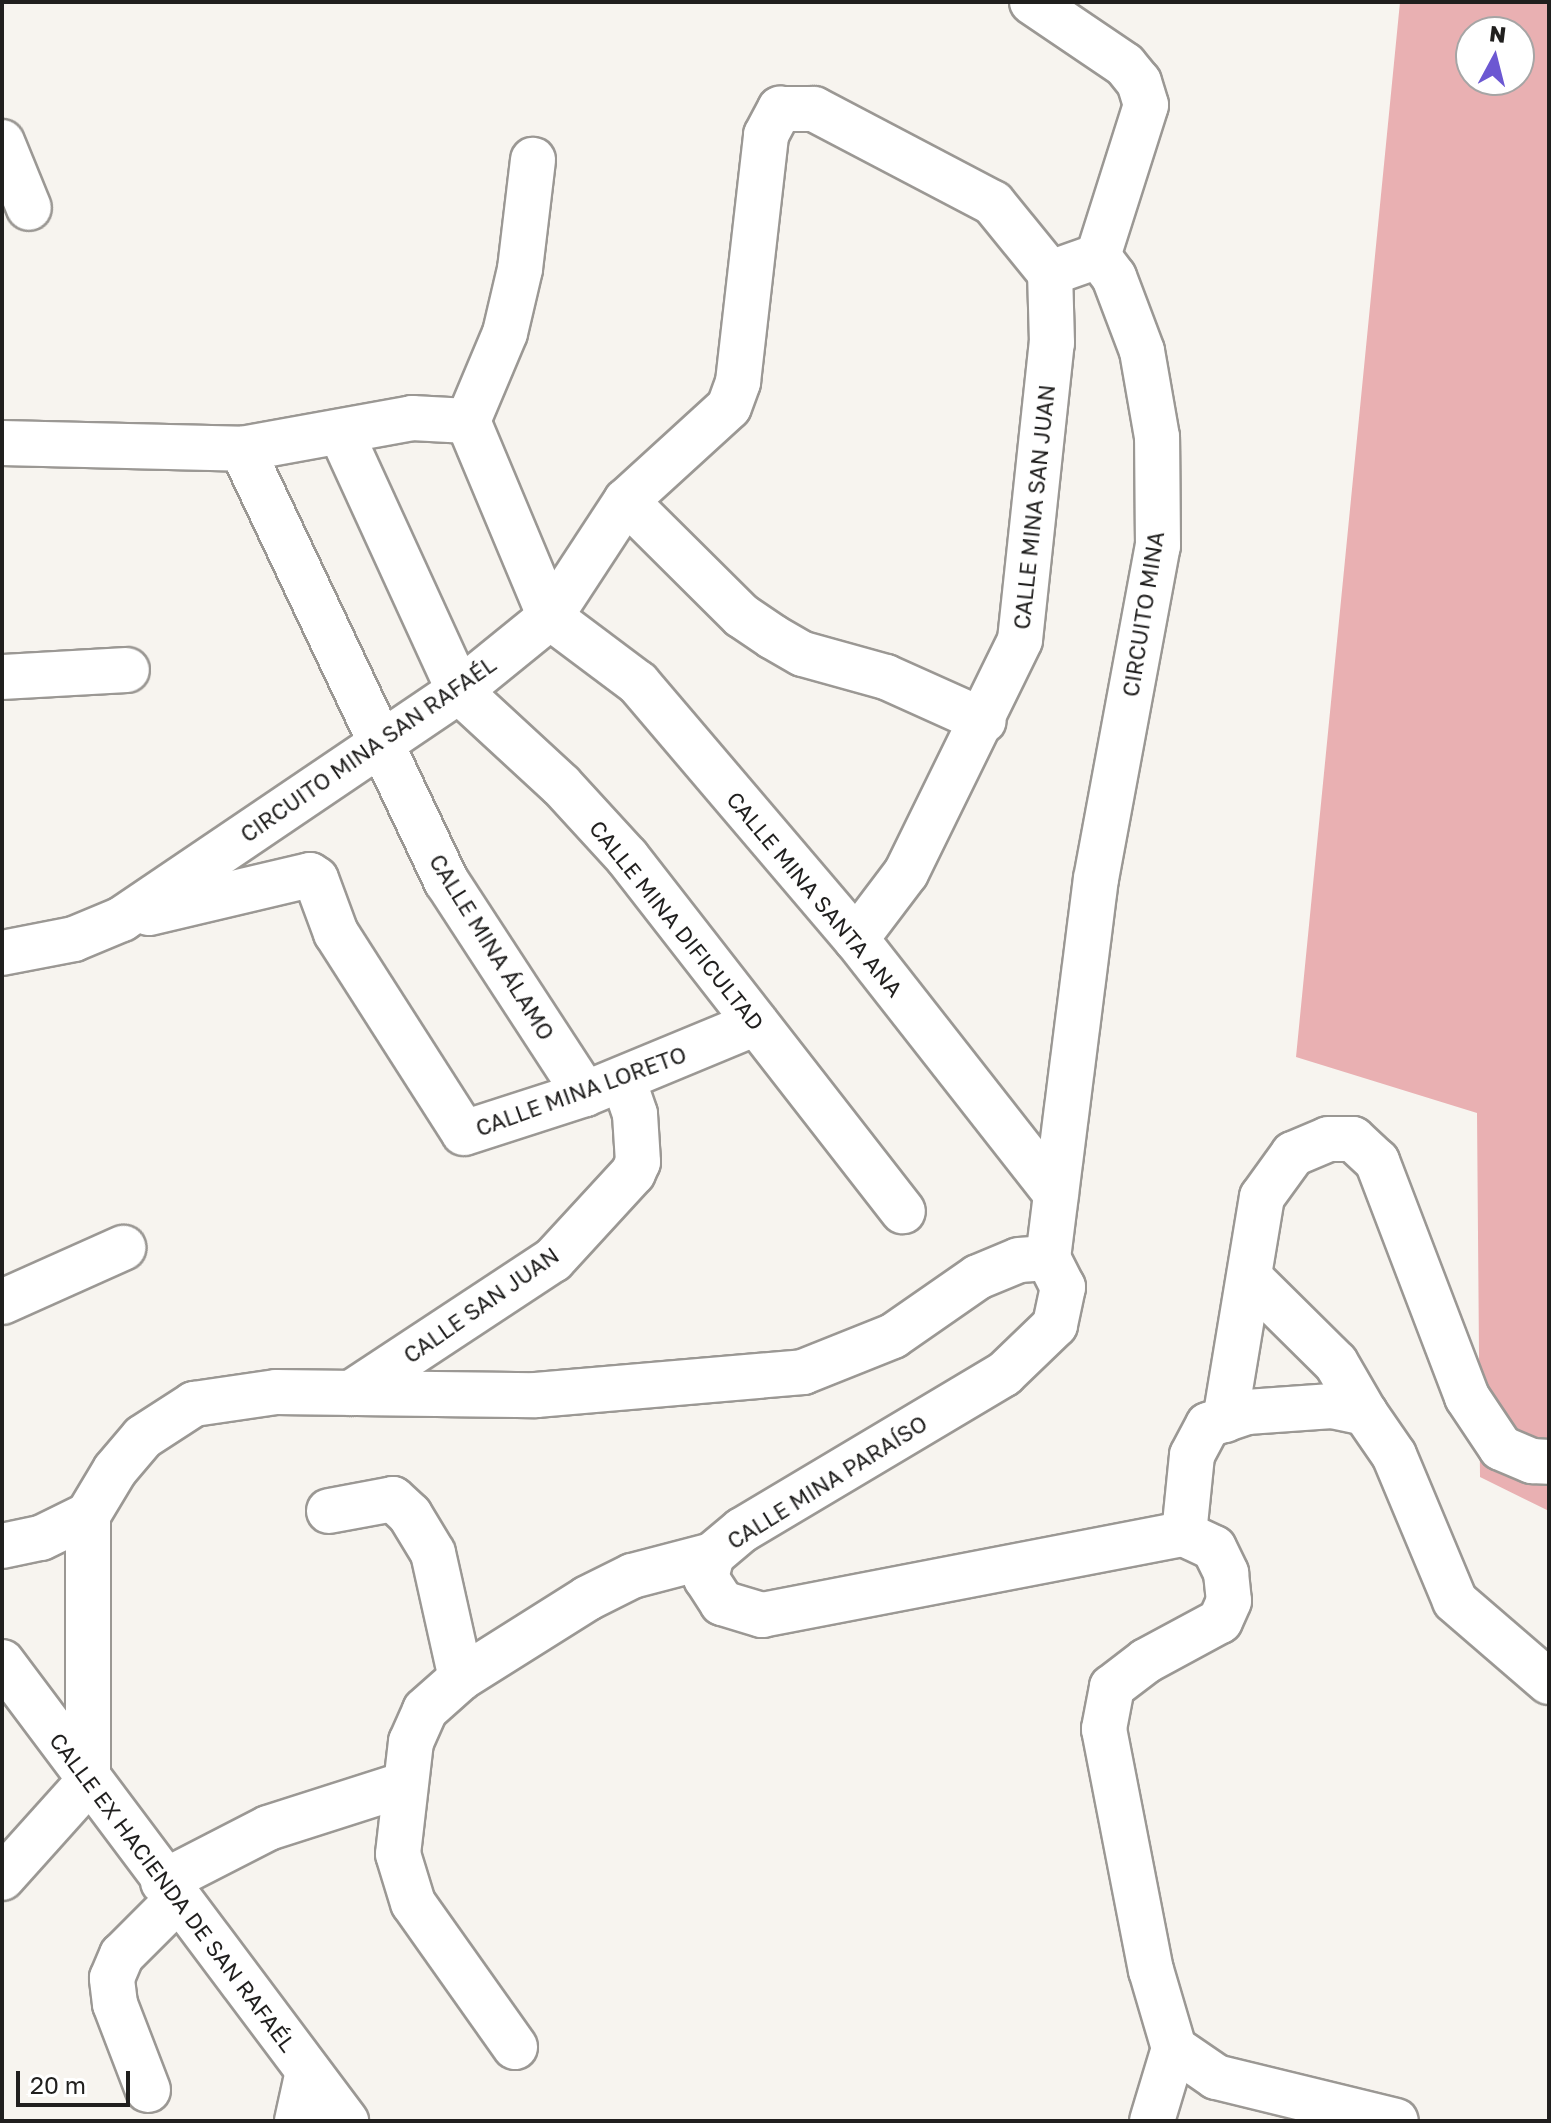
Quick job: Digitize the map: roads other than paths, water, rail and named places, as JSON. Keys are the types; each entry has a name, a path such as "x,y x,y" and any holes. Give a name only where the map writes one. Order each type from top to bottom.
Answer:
{"street":[{"path":"1032,2 1125,65 1139,82 1146,105 1098,256 1050,273"},
{"name":"CIRCUITO MINA SAN RAFAÉL","path":"2,953 74,939 122,919 459,691 550,617 626,501 729,407 738,382 766,135 780,109 814,109 993,203 1050,273"},
{"path":"2,142 29,208"},
{"path":"533,160 520,269 505,333 468,421 550,617"},
{"name":"CIRCUITO MINA","path":"1048,1258 1096,879 1158,546 1157,437 1142,351 1114,277 1098,256"},
{"name":"CALLE MINA SAN JUAN","path":"856,939 906,873 984,721 1020,640 1052,343 1050,273"},
{"path":"2,443 242,449 412,418 468,421"},
{"name":"CALLE MINA DIFICULTAD","path":"341,433 459,691 561,785 627,857 903,1211"},
{"name":"CALLE MINA ÁLAMO","path":"242,449 378,744 447,882 604,1087"},
{"path":"626,501 742,616 773,637 803,654 886,677 984,721"},
{"name":"CALLE MINA SANTA ANA","path":"550,617 638,683 856,939 1056,1194"},
{"path":"2,677 127,670"},
{"name":"CALLE MINA LORETO","path":"122,919 310,875 323,887 336,933 464,1133 604,1087 756,1023"},
{"name":"CALLE SAN JUAN","path":"351,1393 553,1260 633,1173 638,1162 635,1114 604,1087"},
{"path":"1225,1420 1252,1280 1262,1197 1293,1154 1328,1139 1353,1139 1377,1161 1467,1397 1501,1448 1532,1461 1549,1462"},
{"path":"2,1302 123,1248"},
{"path":"2,1878 88,1782 88,1515 115,1470 143,1437 194,1404 276,1392 536,1395 803,1372 893,1336 978,1277 1019,1260 1048,1258"},
{"name":"CALLE MINA PARAÍSO","path":"1048,1258 1063,1287 1055,1325 1004,1374 817,1483 712,1555 706,1578 722,1603 762,1615 1184,1534"},
{"path":"1252,1280 1336,1363 1394,1455 1455,1601 1549,1682"},
{"path":"1152,2121 1174,2048 1151,1970 1104,1729 1112,1687 1146,1661 1220,1621 1229,1601 1226,1573 1214,1548 1184,1534 1192,1455 1208,1425 1247,1412 1332,1406 1365,1413"},
{"path":"329,1511 393,1499 410,1515 433,1553 461,1678"},
{"path":"2,1546 41,1538 88,1515"},
{"path":"515,2047 413,1903 398,1854 403,1785 411,1742 425,1710 461,1678 632,1576 712,1555"},
{"name":"CALLE EX HACIENDA DE SAN RAFAÉL","path":"2,1662 88,1782 346,2121"},
{"path":"148,2090 115,2004 112,1978 122,1955 170,1891 268,1828 403,1785"},
{"path":"1174,2048 1216,2077 1385,2119"},
{"path":"297,2121 308,2071"}]}
